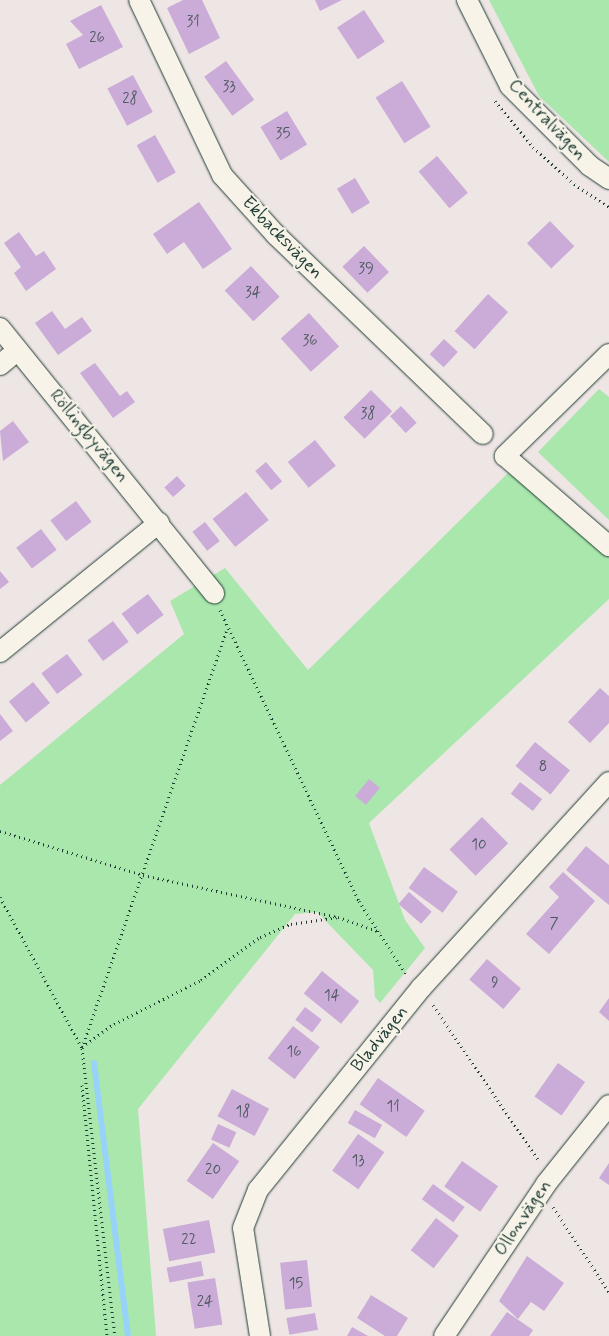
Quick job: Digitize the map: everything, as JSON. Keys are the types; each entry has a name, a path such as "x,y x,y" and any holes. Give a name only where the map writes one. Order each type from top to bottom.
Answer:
{"street":[{"name":"Ekbacksvägen","path":"139,0 222,175 276,235 483,434"},
{"name":"Centralvägen","path":"467,0 510,86 590,166 609,178"},
{"name":"Röllingbyvägen","path":"0,328 160,523 214,593"},
{"path":"0,365 18,350"},
{"path":"609,354 505,456 609,546"},
{"path":"0,652 160,523"},
{"name":"Bladvägen","path":"260,1336 243,1228 258,1190 421,988 609,782"},
{"name":"Ollonvägen","path":"444,1336 546,1184 609,1105"}],"path":[{"path":"82,1048 143,876 226,630 359,901 421,988 540,1163 552,1205 609,1292"},
{"path":"0,831 143,876 338,917 380,932"},
{"path":"0,897 82,1048 115,1336"},
{"path":"82,1048 114,1024 201,980 260,937 291,924 338,917"},
{"path":"82,1085 106,1336"}],"green space":[{"path":"489,0 609,0 609,162 539,96"},
{"path":"599,389 609,397 609,520 538,452"},
{"path":"512,469 609,557 609,599 369,823 405,920 425,948 380,1003 375,997 373,970 317,912 295,914 138,1109 156,1336 0,1336 0,785 184,634 170,601 225,568 308,670"}],"building":[{"path":"183,0 202,0 220,38 189,54 167,8"},
{"path":"315,0 342,0 320,11"},
{"path":"101,5 123,47 79,69 66,44 83,35 70,21"},
{"path":"364,10 385,42 358,59 337,27"},
{"path":"226,61 254,100 232,116 204,77"},
{"path":"133,75 153,112 127,126 107,89"},
{"path":"402,81 431,127 404,143 376,97"},
{"path":"287,111 307,144 281,160 260,127"},
{"path":"155,135 176,173 157,183 137,145"},
{"path":"437,156 468,193 449,208 419,171"},
{"path":"355,178 370,203 352,214 337,189"},
{"path":"199,202 232,249 203,269 184,242 167,254 153,234"},
{"path":"550,221 574,246 551,268 527,243"},
{"path":"19,232 36,256 44,251 56,269 26,291 14,273 21,267 4,243"},
{"path":"364,246 389,272 367,293 342,267"},
{"path":"251,266 280,297 253,321 225,291"},
{"path":"488,294 508,312 475,349 455,331"},
{"path":"52,311 65,329 82,317 92,331 58,355 35,323"},
{"path":"309,313 339,346 311,372 281,338"},
{"path":"444,339 458,352 444,367 430,354"},
{"path":"95,363 120,396 127,391 135,402 113,418 80,373"},
{"path":"371,390 392,411 365,439 343,418"},
{"path":"401,406 417,423 406,433 390,416"},
{"path":"13,421 29,442 3,461 0,431"},
{"path":"315,440 336,466 309,488 288,462"},
{"path":"266,462 282,481 271,490 255,471"},
{"path":"177,476 186,486 173,497 164,487"},
{"path":"246,492 269,520 235,547 213,519"},
{"path":"76,501 92,522 66,541 50,520"},
{"path":"205,522 220,541 207,551 192,532"},
{"path":"41,529 57,550 32,568 16,548"},
{"path":"0,571 9,582 0,589"},
{"path":"148,594 164,615 137,635 122,614"},
{"path":"113,621 129,642 103,661 87,640"},
{"path":"67,654 83,675 57,694 41,673"},
{"path":"33,682 50,703 26,722 9,702"},
{"path":"600,688 609,696 609,723 590,743 568,722"},
{"path":"0,714 13,731 0,741"},
{"path":"535,742 570,770 550,794 515,766"},
{"path":"369,779 380,788 366,805 355,796"},
{"path":"520,782 542,799 533,811 511,794"},
{"path":"482,817 508,843 476,876 449,850"},
{"path":"586,846 609,865 609,905 566,870"},
{"path":"424,867 458,892 443,913 409,888"},
{"path":"563,872 595,901 549,954 526,934 559,897 549,887"},
{"path":"409,892 432,912 421,924 399,904"},
{"path":"487,959 521,989 503,1009 469,979"},
{"path":"322,971 359,1001 341,1024 304,994"},
{"path":"609,998 609,1021 599,1012"},
{"path":"305,1007 322,1020 312,1032 295,1020"},
{"path":"293,1026 320,1047 295,1079 268,1058"},
{"path":"558,1063 585,1082 562,1116 534,1097"},
{"path":"378,1078 425,1111 406,1137 360,1104"},
{"path":"232,1089 269,1109 255,1136 217,1116"},
{"path":"355,1110 382,1125 375,1138 348,1123"},
{"path":"218,1124 236,1132 229,1148 211,1140"},
{"path":"358,1134 384,1152 358,1189 332,1171"},
{"path":"213,1143 239,1161 213,1199 187,1181"},
{"path":"462,1161 498,1186 480,1212 444,1186"},
{"path":"609,1163 609,1185 599,1178"},
{"path":"433,1184 465,1207 453,1222 422,1199"},
{"path":"436,1218 459,1236 434,1268 411,1250"},
{"path":"209,1220 215,1252 169,1261 163,1229"},
{"path":"527,1256 564,1283 544,1311 531,1302 518,1319 499,1301"},
{"path":"307,1260 312,1307 285,1310 280,1263"},
{"path":"201,1261 204,1276 170,1282 167,1268"},
{"path":"215,1278 222,1324 195,1329 187,1282"},
{"path":"371,1295 408,1318 397,1336 385,1336 357,1318"},
{"path":"507,1312 533,1330 529,1336 490,1336"},
{"path":"315,1313 318,1330 289,1335 286,1318"},
{"path":"352,1327 368,1336 347,1336"}],"waterway":[{"path":"94,1063 128,1336"}]}
